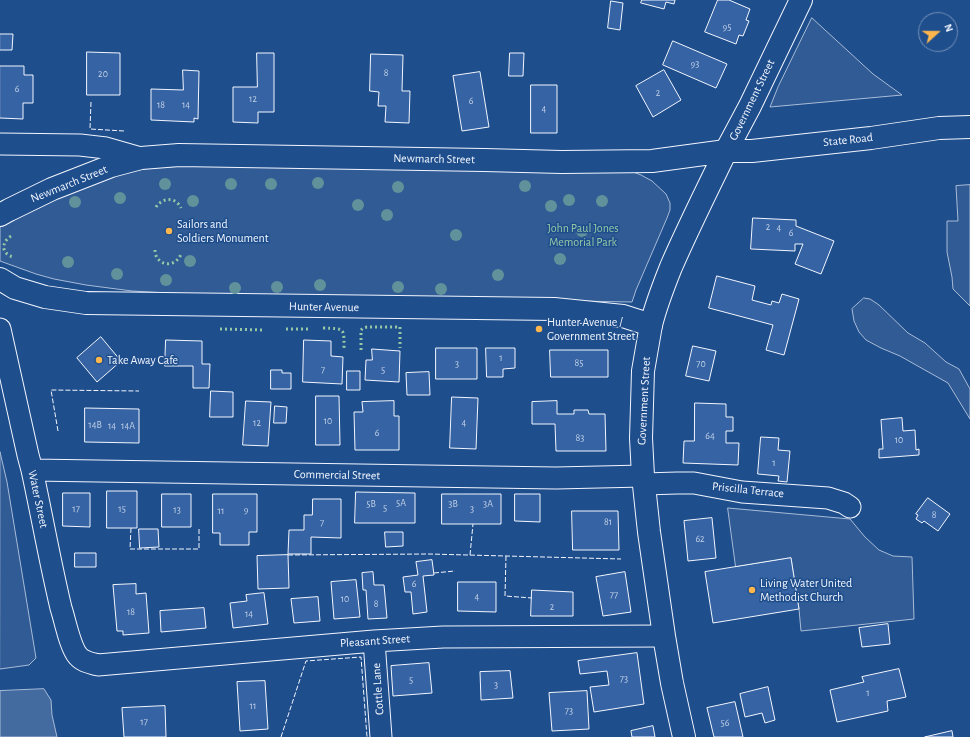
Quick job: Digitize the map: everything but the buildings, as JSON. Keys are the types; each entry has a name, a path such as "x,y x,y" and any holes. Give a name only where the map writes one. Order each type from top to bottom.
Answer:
{"main road":[{"name":"Government Street","path":"684,737 672,683 649,532 641,438 643,371 651,325 657,302 679,249 801,0"},
{"name":"State Road","path":"726,151 752,151 871,138 939,128 970,127"},
{"name":"Newmarch Street","path":"0,215 52,189 111,166 141,158 179,155 596,162 652,161 726,151"},
{"name":"Hunter Avenue","path":"0,279 15,288 44,297 86,303 554,310 623,316 651,325"}],"street":[{"name":"Newmarch Street","path":"0,144 80,145 106,148 141,158"},
{"name":"Water Street","path":"0,329 65,622 74,650 79,658 88,663"},
{"name":"Commercial Street","path":"32,470 644,480"},
{"name":"Priscilla Terrace","path":"644,480 666,483 694,484 742,492 828,498 850,508"},
{"name":"Pleasant Street","path":"88,663 98,664 374,641 443,637 664,636"},
{"name":"Cottle Lane","path":"374,641 381,737"}],"shaded area":[{"path":"812,18 873,74 902,95 770,107 778,87"},
{"name":"John Paul Jones Memorial Park","path":"218,165 631,171 652,181 666,194 670,203 670,210 632,302 186,294 132,291 54,279 0,261 0,227 31,209 114,176 143,169"},
{"path":"970,185 970,306 953,289 947,252 947,221 958,221 956,186"},
{"path":"864,298 870,299 879,305 908,333 925,343 946,362 959,369 970,389 970,419 948,383 900,356 866,340 859,332 854,321 852,309"},
{"path":"0,452 7,482 36,658 29,665 0,669"},
{"path":"728,508 850,519 865,537 879,550 893,556 912,557 914,619 801,631 791,558 736,567"},
{"path":"44,689 51,700 52,715 57,737 0,737 0,691"}],"hedge":[{"path":"156,207 162,201 173,200 179,204 181,208"},
{"path":"11,236 5,242 4,248 7,254 14,257"},
{"path":"155,250 157,258 161,262 168,264 175,262 181,254"},
{"path":"361,350 361,330 367,327 400,327 400,348"},
{"path":"323,328 339,329 342,331 344,337 344,349"},
{"path":"220,329 264,330"},
{"path":"286,329 308,329"}],"fence":[{"path":"91,102 90,129 124,131"},
{"path":"58,431 51,390 139,391"},
{"path":"470,555 473,524"},
{"path":"131,528 130,549 199,549 199,527"},
{"path":"288,555 429,554 621,559"},
{"path":"506,556 505,596 532,598"},
{"path":"434,573 455,571"},
{"path":"281,737 306,661 361,657 367,737"}],"place":[{"name":"Sailors and Soldiers Monument","path":"169,231"},
{"name":"Hunter Avenue / Government Street","path":"539,329"},
{"name":"Take Away Cafe","path":"99,360"},
{"name":"Living Water United Methodist Church","path":"752,590"}]}
